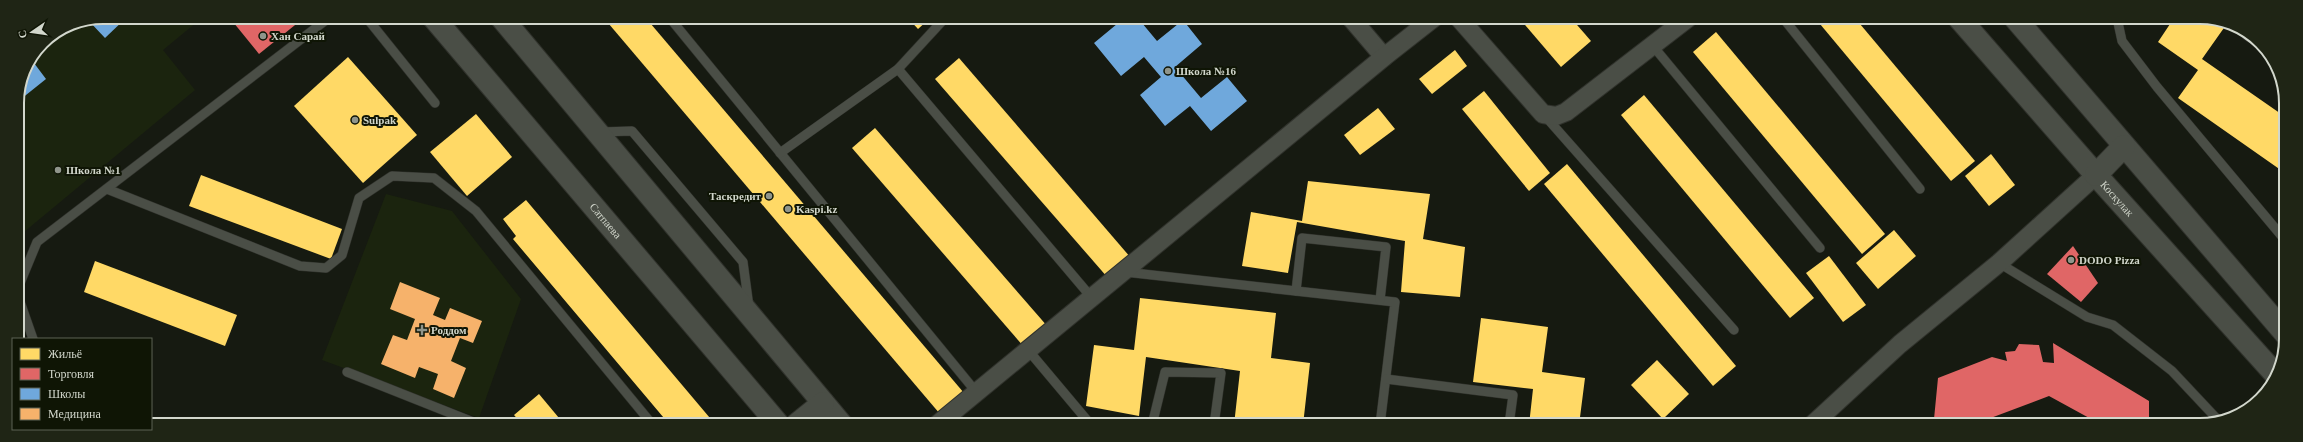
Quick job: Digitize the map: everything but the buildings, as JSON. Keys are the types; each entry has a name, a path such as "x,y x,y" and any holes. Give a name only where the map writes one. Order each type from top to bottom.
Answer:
{"street":[{"name":"Сатпаева","path":"439,24 773,418"},
{"path":"509,24 596,132 836,418"},
{"path":"1355,24 1384,56"},
{"path":"946,418 1384,56 1427,24"},
{"path":"1463,24 1543,114 1556,116 1566,112 1680,24"},
{"name":"Коскулак","path":"1964,24 2096,175 2272,371"},
{"path":"2020,24 2279,326"},
{"path":"1820,418 1900,344 1999,263 2096,175 2124,146"},
{"path":"804,418 823,403"}],"lane":[{"path":"24,273 37,242 321,24"},
{"path":"372,24 435,103"},
{"path":"675,24 977,393"},
{"path":"780,153 898,69 940,24"},
{"path":"1788,24 1920,190"},
{"path":"2118,24 2122,41 2157,87 2279,233"},
{"path":"1653,46 1820,248"},
{"path":"898,69 1092,298"},
{"path":"1543,114 1734,330"},
{"path":"596,132 632,131 743,262 750,316"},
{"path":"107,189 300,266 326,268 342,255 359,198 392,176 434,178 476,211 647,418"},
{"path":"1296,291 1302,238 1386,247 1380,300"},
{"path":"1999,263 2087,317 2113,325 2172,371 2214,416"},
{"path":"1123,272 1395,302 1381,418"},
{"path":"24,312 34,338"},
{"path":"1028,350 1086,418"},
{"path":"347,372 463,418"},
{"path":"1154,418 1165,372 1221,373 1215,418"},
{"path":"1386,378 1513,395 1510,418"}],"shaded area":[{"name":"Школа №1","path":"98,24 195,24 163,50 195,90 24,232 24,98 30,73 37,59 43,52 52,52 52,43 59,37 82,27"},
{"name":"Роддом","path":"386,194 452,211 521,299 479,418 322,360"}],"place":[{"name":"Хан Сарай","path":"263,36"},
{"name":"Школа №16","path":"1168,71"},
{"name":"Sulpak","path":"355,120"},
{"name":"Школа №1","path":"58,170"},
{"name":"Таскредит","path":"769,196"},
{"name":"Kaspi.kz","path":"788,209"},
{"name":"DODO Pizza","path":"2071,260"},
{"name":"Роддом","path":"422,330"}]}
